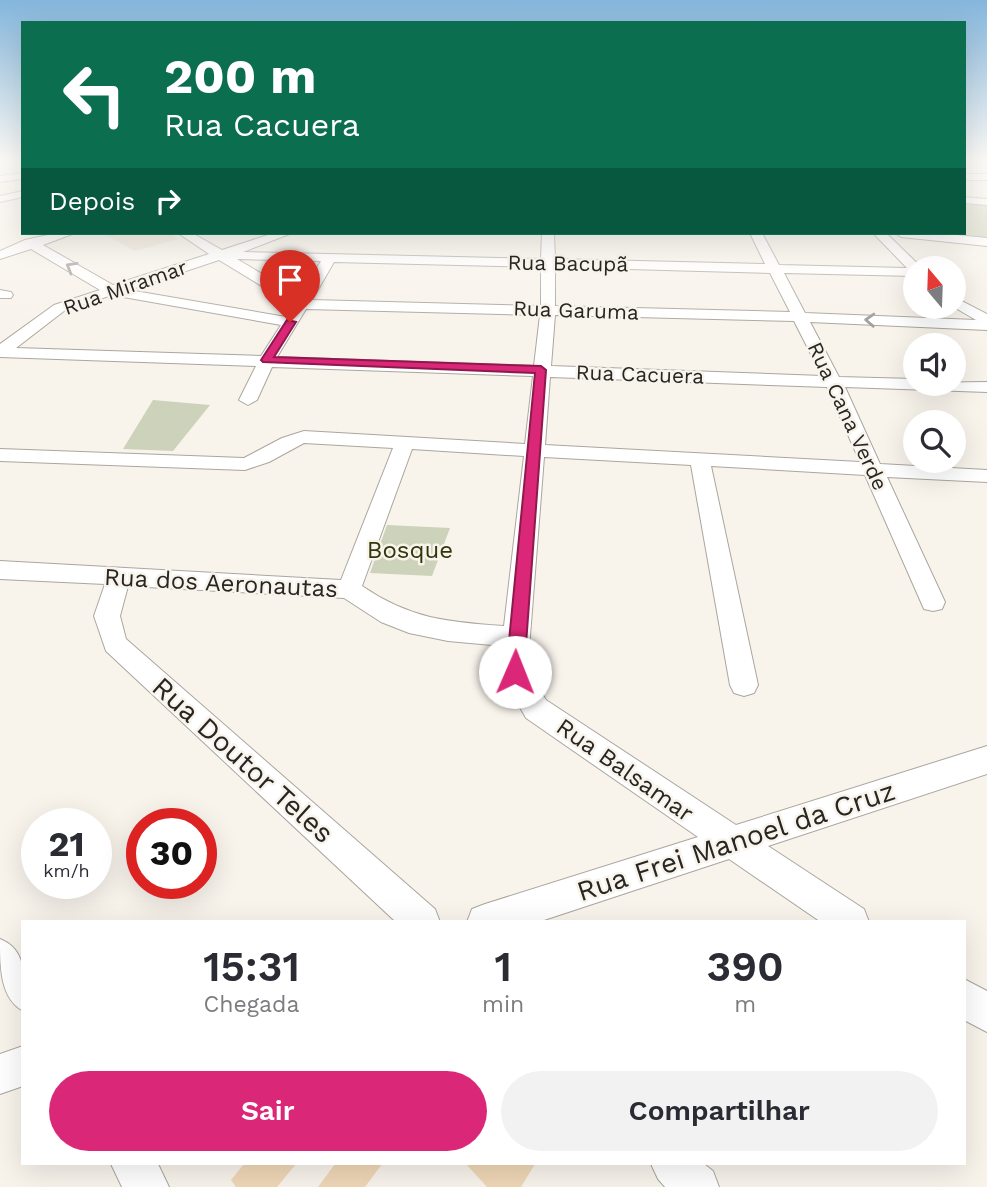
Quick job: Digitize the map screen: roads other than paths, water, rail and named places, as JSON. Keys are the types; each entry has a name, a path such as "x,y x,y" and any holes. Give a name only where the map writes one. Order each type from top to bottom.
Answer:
{"street":[{"path":"0,256 30,238 53,235"},
{"path":"187,235 302,304"},
{"name":"Rua Miramar","path":"0,352 44,317 60,309 280,235"},
{"name":"Rua Balsamar","path":"548,235 548,309 516,637 515,672 522,690 536,709 847,920"},
{"name":"Rua Cana Verde","path":"757,235 833,381 933,602"},
{"path":"880,235 903,258"},
{"path":"923,235 987,242"},
{"path":"30,238 112,291 290,322"},
{"path":"966,239 987,248"},
{"name":"Rua Bacupã","path":"221,255 903,270"},
{"path":"248,400 267,360 330,258"},
{"name":"Rua Garuma","path":"302,304 987,323"},
{"path":"966,309 987,323"},
{"name":"Rua Cacuera","path":"0,352 987,387"},
{"path":"0,455 245,464 271,455 292,439 319,437 987,476"},
{"path":"349,589 405,442"},
{"path":"700,460 744,685"},
{"name":"Rua dos Aeronautas","path":"0,570 349,589 392,619 426,629 516,637"},
{"name":"Rua Doutor Teles","path":"120,577 107,616 115,644 420,920"},
{"name":"Rua Frei Manoel da Cruz","path":"491,920 987,760"},
{"path":"0,957 21,989"},
{"path":"966,999 987,1013"},
{"path":"0,1074 21,1067"},
{"path":"134,1165 147,1187"},
{"path":"674,1165 697,1187"}],"park label":[{"name":"Bosque","path":"410,550"}]}
